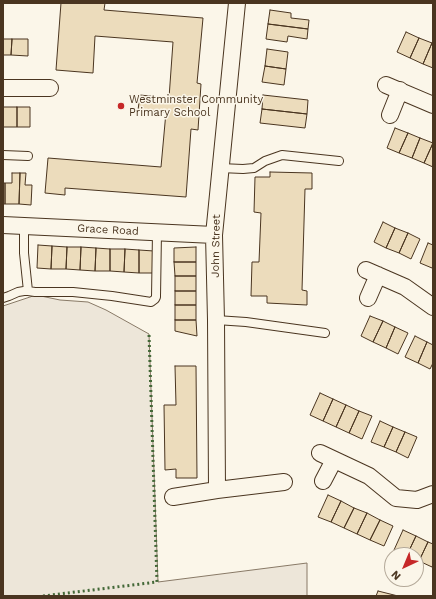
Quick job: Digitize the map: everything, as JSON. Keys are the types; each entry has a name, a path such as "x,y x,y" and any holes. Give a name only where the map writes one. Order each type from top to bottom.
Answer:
{"street":[{"name":"John Street","path":"217,490 214,235 238,3"},
{"path":"3,88 50,88"},
{"path":"390,115 393,88 433,104"},
{"name":"Grace Road","path":"3,225 214,235"},
{"path":"368,298 372,273 405,287 433,307"},
{"path":"323,481 327,457 369,476 396,498 417,500 433,494"},
{"path":"173,497 284,482"}],"lane":[{"path":"3,155 28,156"},
{"path":"220,168 254,168 265,161 282,155 339,161"},
{"path":"24,226 24,252 28,291"},
{"path":"3,298 24,290 35,292 73,292 151,302 154,301 156,298 157,232"},
{"path":"216,320 246,322 325,333"}],"shaded area":[{"path":"36,295 60,300 88,302 106,310 149,334 158,582 307,563 307,596 3,596 3,306"}],"building":[{"path":"61,3 105,3 104,10 203,18 197,83 201,84 198,130 191,129 186,197 65,188 65,195 45,193 48,158 161,167 166,112 138,110 140,95 169,98 173,42 95,36 93,73 56,70"},
{"path":"270,10 291,13 291,18 309,20 308,29 268,24"},
{"path":"268,24 308,29 307,39 288,36 287,42 266,39"},
{"path":"406,32 419,38 410,58 397,52"},
{"path":"419,38 432,43 423,64 410,58"},
{"path":"3,39 12,39 11,55 3,55"},
{"path":"12,39 28,39 28,56 11,55"},
{"path":"432,43 433,44 433,68 423,64"},
{"path":"267,49 288,52 286,69 265,66"},
{"path":"265,66 286,69 284,85 262,82"},
{"path":"263,95 308,100 307,114 262,109"},
{"path":"3,107 17,107 17,127 3,127"},
{"path":"17,107 30,107 30,127 17,127"},
{"path":"262,109 307,114 305,128 260,123"},
{"path":"395,128 408,133 399,153 387,148"},
{"path":"408,133 420,138 412,158 399,153"},
{"path":"420,138 433,143 424,163 412,158"},
{"path":"433,143 433,167 424,163"},
{"path":"270,172 312,173 312,189 305,189 302,290 307,291 307,305 267,303 267,296 251,296 252,262 259,262 261,213 254,212 255,177 270,177"},
{"path":"12,173 20,173 19,204 5,204 5,183 12,183"},
{"path":"20,173 26,173 25,185 32,185 31,205 19,204"},
{"path":"3,183 5,183 5,204 3,204"},
{"path":"383,222 395,228 386,248 374,242"},
{"path":"395,228 408,233 399,253 386,248"},
{"path":"408,233 420,239 411,259 399,253"},
{"path":"428,243 433,245 432,268 420,263"},
{"path":"38,245 52,246 51,269 37,268"},
{"path":"52,246 67,247 66,269 51,269"},
{"path":"67,247 81,247 80,270 66,269"},
{"path":"81,247 96,248 95,271 80,270"},
{"path":"196,247 196,262 174,262 174,248"},
{"path":"96,248 110,249 110,271 95,271"},
{"path":"110,249 125,249 124,272 110,271"},
{"path":"125,249 139,250 139,273 124,272"},
{"path":"139,250 154,251 153,273 139,273"},
{"path":"174,262 196,262 196,276 175,276"},
{"path":"175,276 196,276 196,291 175,291"},
{"path":"175,291 196,291 196,305 175,305"},
{"path":"175,305 196,305 196,320 175,320"},
{"path":"370,316 383,321 373,342 361,336"},
{"path":"175,320 196,320 197,336 175,331"},
{"path":"383,321 395,327 386,348 373,342"},
{"path":"395,327 408,333 398,354 386,348"},
{"path":"415,336 427,342 418,363 405,357"},
{"path":"427,342 433,345 433,363 430,369 418,363"},
{"path":"175,366 196,366 197,478 176,478 176,469 165,470 164,405 176,405"},
{"path":"320,393 333,399 323,421 310,415"},
{"path":"333,399 346,405 336,427 323,421"},
{"path":"346,405 359,411 349,433 336,427"},
{"path":"359,411 372,416 362,439 349,433"},
{"path":"380,421 393,427 384,447 371,442"},
{"path":"393,427 405,432 396,452 384,447"},
{"path":"405,432 417,437 408,458 396,452"},
{"path":"328,495 341,501 331,522 318,517"},
{"path":"341,501 354,508 344,528 331,522"},
{"path":"354,508 367,513 357,534 344,528"},
{"path":"367,513 380,520 370,540 357,534"},
{"path":"380,520 393,526 384,546 370,540"},
{"path":"403,530 416,536 411,547 395,547"},
{"path":"416,536 428,542 424,550 424,547 411,547"},
{"path":"428,542 433,544 432,567 424,563 424,550"},
{"path":"378,591 398,596 376,596"}],"hedge":[{"path":"43,596 157,582 149,334"}],"place":[{"name":"Westminster Community Primary School","path":"121,106"}]}
